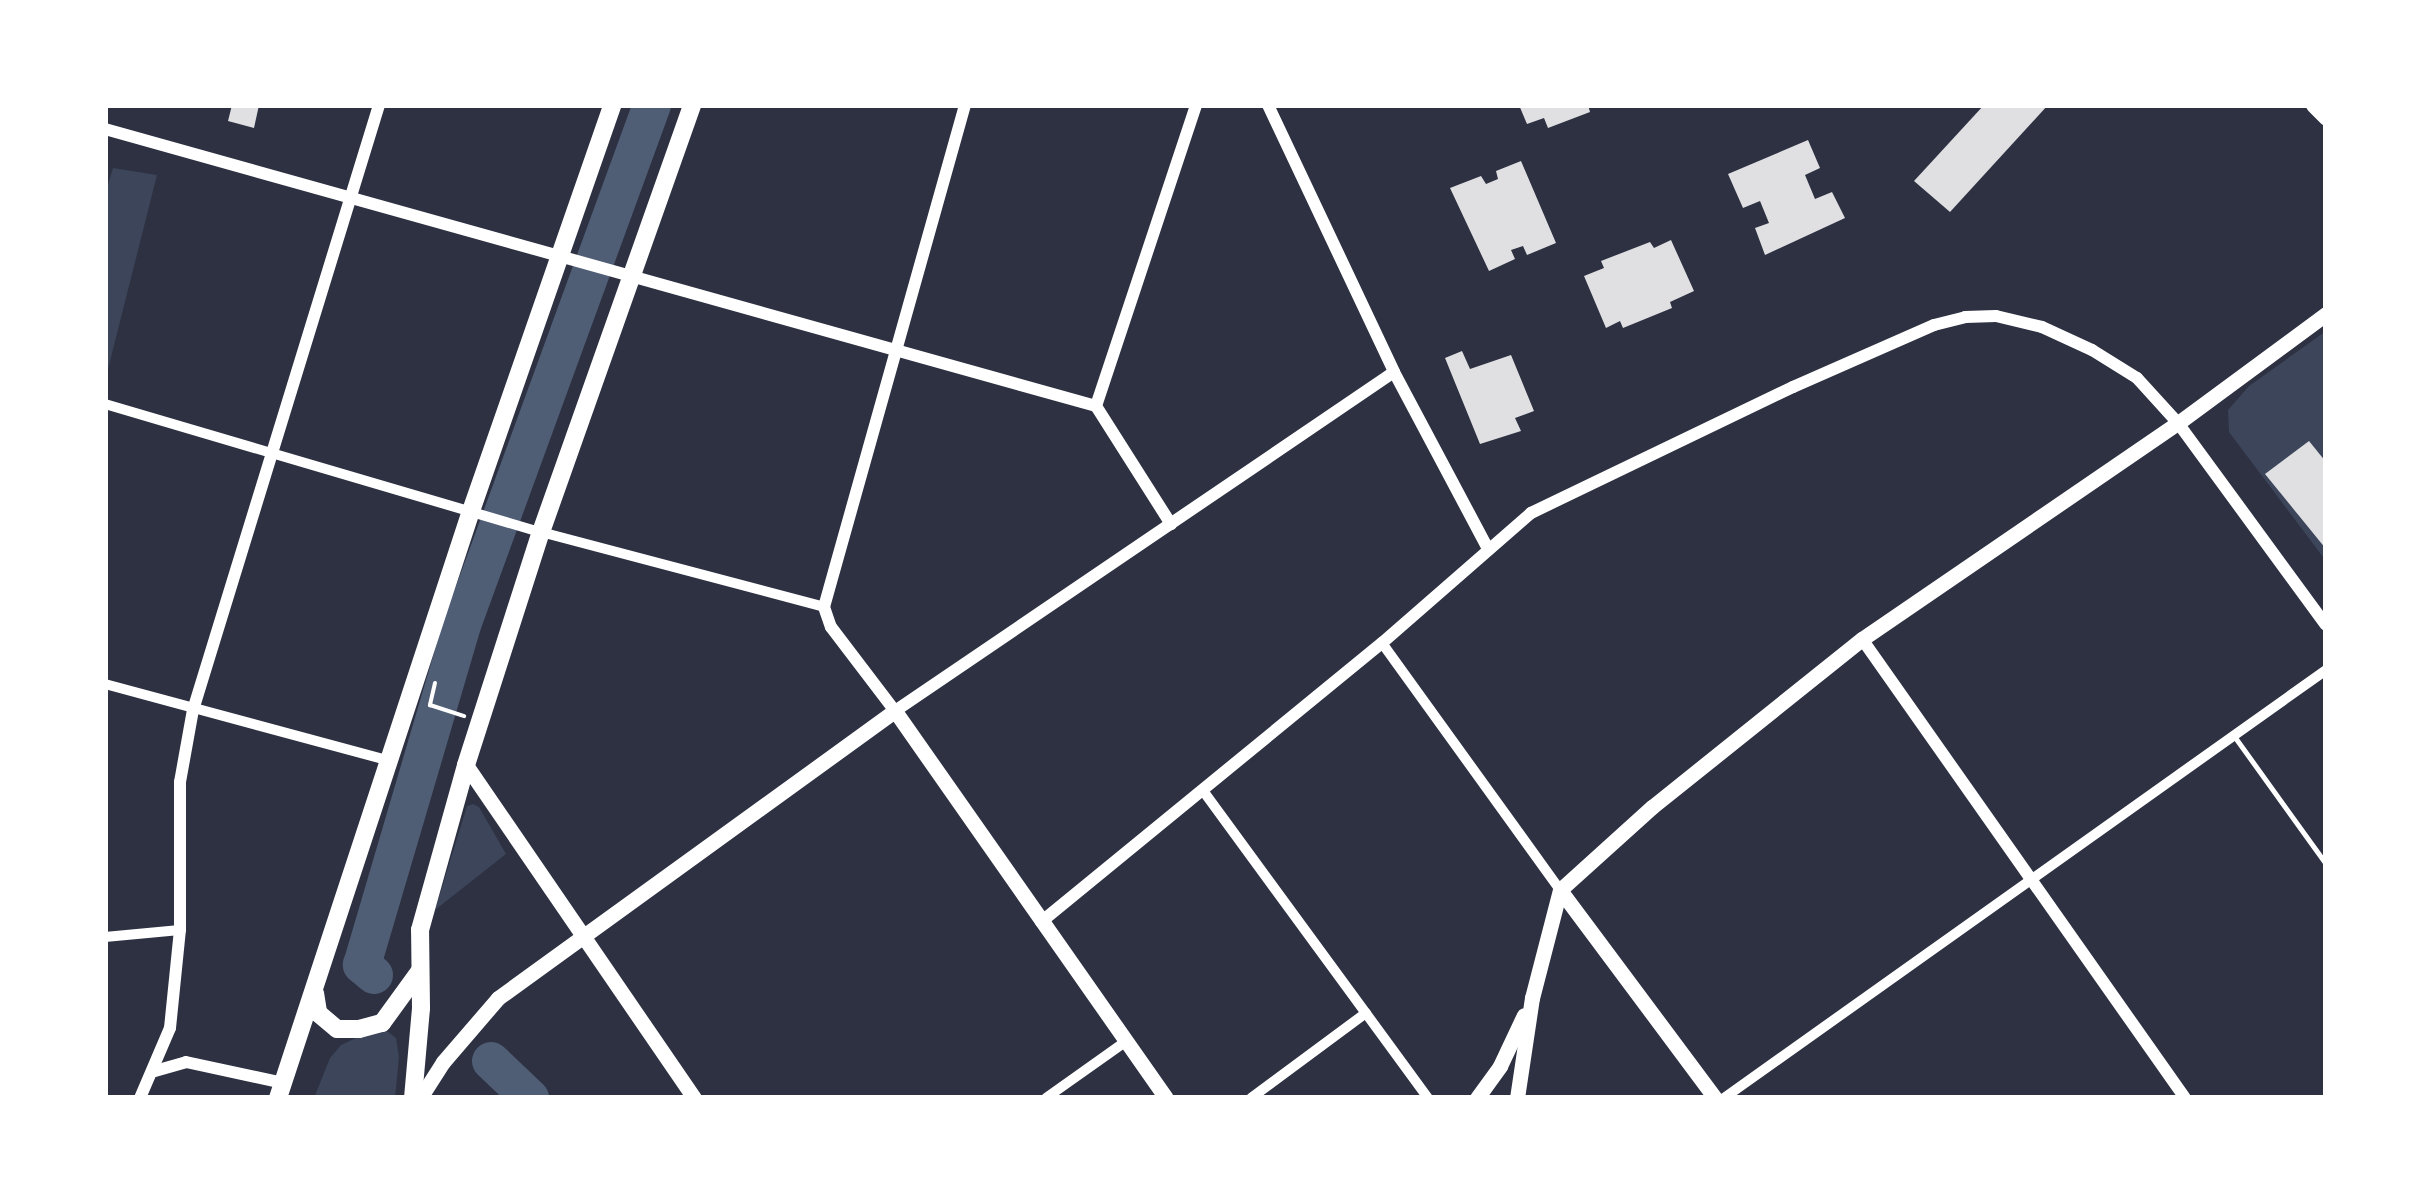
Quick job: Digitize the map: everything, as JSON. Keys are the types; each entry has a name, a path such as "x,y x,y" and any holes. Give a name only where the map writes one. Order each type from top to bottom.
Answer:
{"main road":[{"path":"278,1093 478,513 558,258 612,105"},
{"path":"417,1098 420,930 535,530 634,277 692,105"},
{"path":"2313,105 2326,118"},
{"path":"1517,1098 1532,998 1560,890 1652,808 1862,639 2178,424 2326,314"},
{"path":"417,1098 498,998 582,933 894,711 1166,1098"},
{"path":"466,766 694,1098"},
{"path":"1560,890 1715,1098"},
{"path":"314,988 318,1013 337,1029 359,1029 382,1023 419,972"},
{"path":"1477,1098 1500,1066 1532,998"}],"street":[{"path":"140,1098 155,1071 170,1028 180,930 180,782 193,710 379,105"},
{"path":"965,105 824,607 831,627 894,711 1394,372"},
{"path":"1096,406 1196,105"},
{"path":"1268,105 1394,372 1488,549"},
{"path":"105,128 1096,406 1171,524"},
{"path":"1041,922 1204,792 1531,512 1792,387 1934,325 1965,317 1996,316 2042,328 2092,350 2137,378 2178,424 2326,625"},
{"path":"105,404 535,530 824,607"},
{"path":"1862,639 2185,1098"},
{"path":"1382,643 1560,890"},
{"path":"1724,1098 2326,670"},
{"path":"105,684 390,762"},
{"path":"1204,792 1428,1098"},
{"path":"105,937 180,930"},
{"path":"1251,1098 1366,1014"},
{"path":"1046,1098 1125,1042"},
{"path":"155,1071 186,1062 278,1093"}],"lane":[{"path":"2234,736 2326,864"}],"path":[{"path":"430,705 469,717"}],"shaded area":[{"path":"113,168 157,175 106,377 105,194"},
{"path":"2326,331 2326,561 2229,432 2228,410 2249,386"},
{"path":"467,806 479,807 506,854 435,910"},
{"path":"387,1031 396,1038 399,1057 395,1098 314,1098 330,1058 341,1045 367,1033"}],"building":[{"path":"232,105 259,105 254,128 228,121"},
{"path":"1519,105 1588,105 1590,112 1548,128 1544,118 1527,124"},
{"path":"1984,105 2048,105 1950,212 1914,181"},
{"path":"1808,140 1820,168 1805,175 1815,199 1832,192 1845,218 1765,255 1755,228 1769,223 1760,201 1743,208 1728,174"},
{"path":"1521,161 1556,243 1527,255 1523,246 1511,250 1515,259 1489,271 1450,188 1481,176 1486,184 1498,179 1496,171"},
{"path":"1671,240 1694,291 1670,302 1672,308 1623,328 1620,321 1606,328 1584,276 1604,268 1601,261 1650,242 1654,248"},
{"path":"1462,351 1470,369 1511,355 1534,411 1515,418 1521,431 1480,444 1445,358"},
{"path":"2309,441 2326,462 2326,549 2265,474"}],"waterway":[{"path":"374,975 362,965 462,625 652,105"},
{"path":"491,1061 530,1098"}]}
